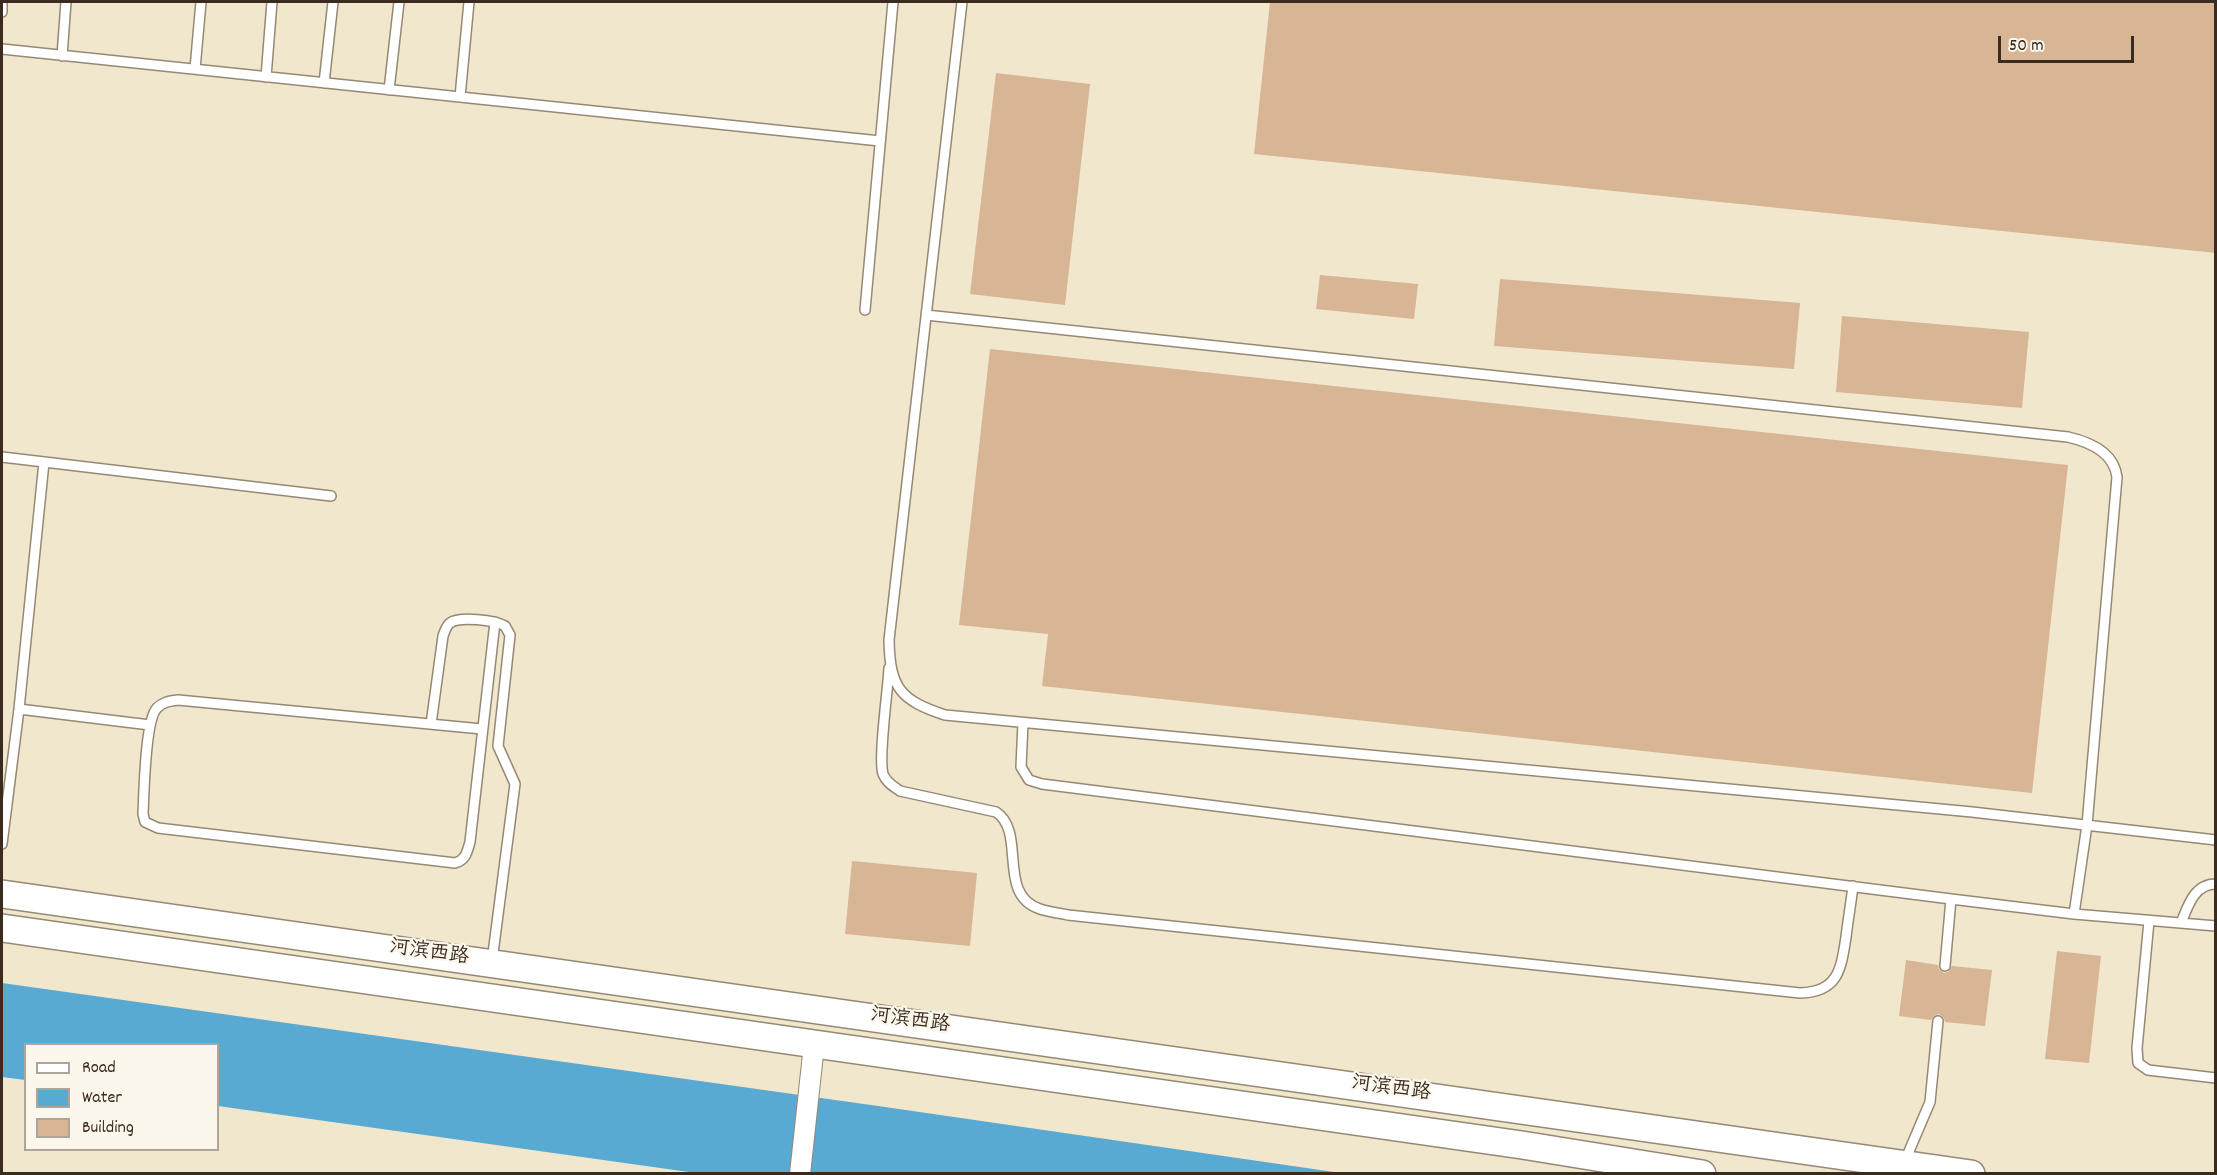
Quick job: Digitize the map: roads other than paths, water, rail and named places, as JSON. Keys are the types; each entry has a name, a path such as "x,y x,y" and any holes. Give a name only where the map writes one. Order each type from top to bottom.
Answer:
{"street":[{"name":"河滨西路","path":"2,894 1818,1150 1903,1168 1971,1173"},
{"path":"2,928 1522,1145 1702,1173"},
{"path":"800,1173 814,1044"}],"lane":[{"path":"2,2 2,12"},
{"path":"62,56 66,2"},
{"path":"195,69 201,2"},
{"path":"266,77 272,2"},
{"path":"324,83 333,2"},
{"path":"389,90 399,2"},
{"path":"460,97 470,2"},
{"path":"865,310 893,2"},
{"path":"962,2 891,618 890,666 882,754 883,775 889,784 900,791 996,812 1004,817 1010,836 1017,886 1026,900 1038,909 1068,915 1800,993 1815,993 1825,988 1839,971 1842,964 1853,886"},
{"path":"2,49 880,141"},
{"path":"926,315 2078,439 2096,448 2112,461 2117,477 2087,825 2074,914"},
{"path":"2,457 331,496"},
{"path":"2,844 19,709 44,462"},
{"path":"431,724 446,628 458,619 495,622 505,626 510,635 498,746 516,784 492,963"},
{"path":"482,729 178,700 168,701 157,708 150,725 143,814 145,822 152,827 455,863 461,861 467,854 470,842 495,622"},
{"path":"890,666 906,698 921,707 945,715 2087,825 2216,840"},
{"path":"19,709 150,725"},
{"path":"1023,723 1021,767 1029,780 1042,784 2074,914 2216,926"},
{"path":"2181,923 2190,900 2200,888 2216,884"},
{"path":"1945,966 1951,898"},
{"path":"2149,921 2137,1048 2138,1063 2148,1070 2216,1078"},
{"path":"1903,1168 1930,1102 1938,1021"}],"water":[{"path":"2,983 1341,1173 696,1173 219,1106 219,1043 24,1043 24,1080 2,1077"}]}
